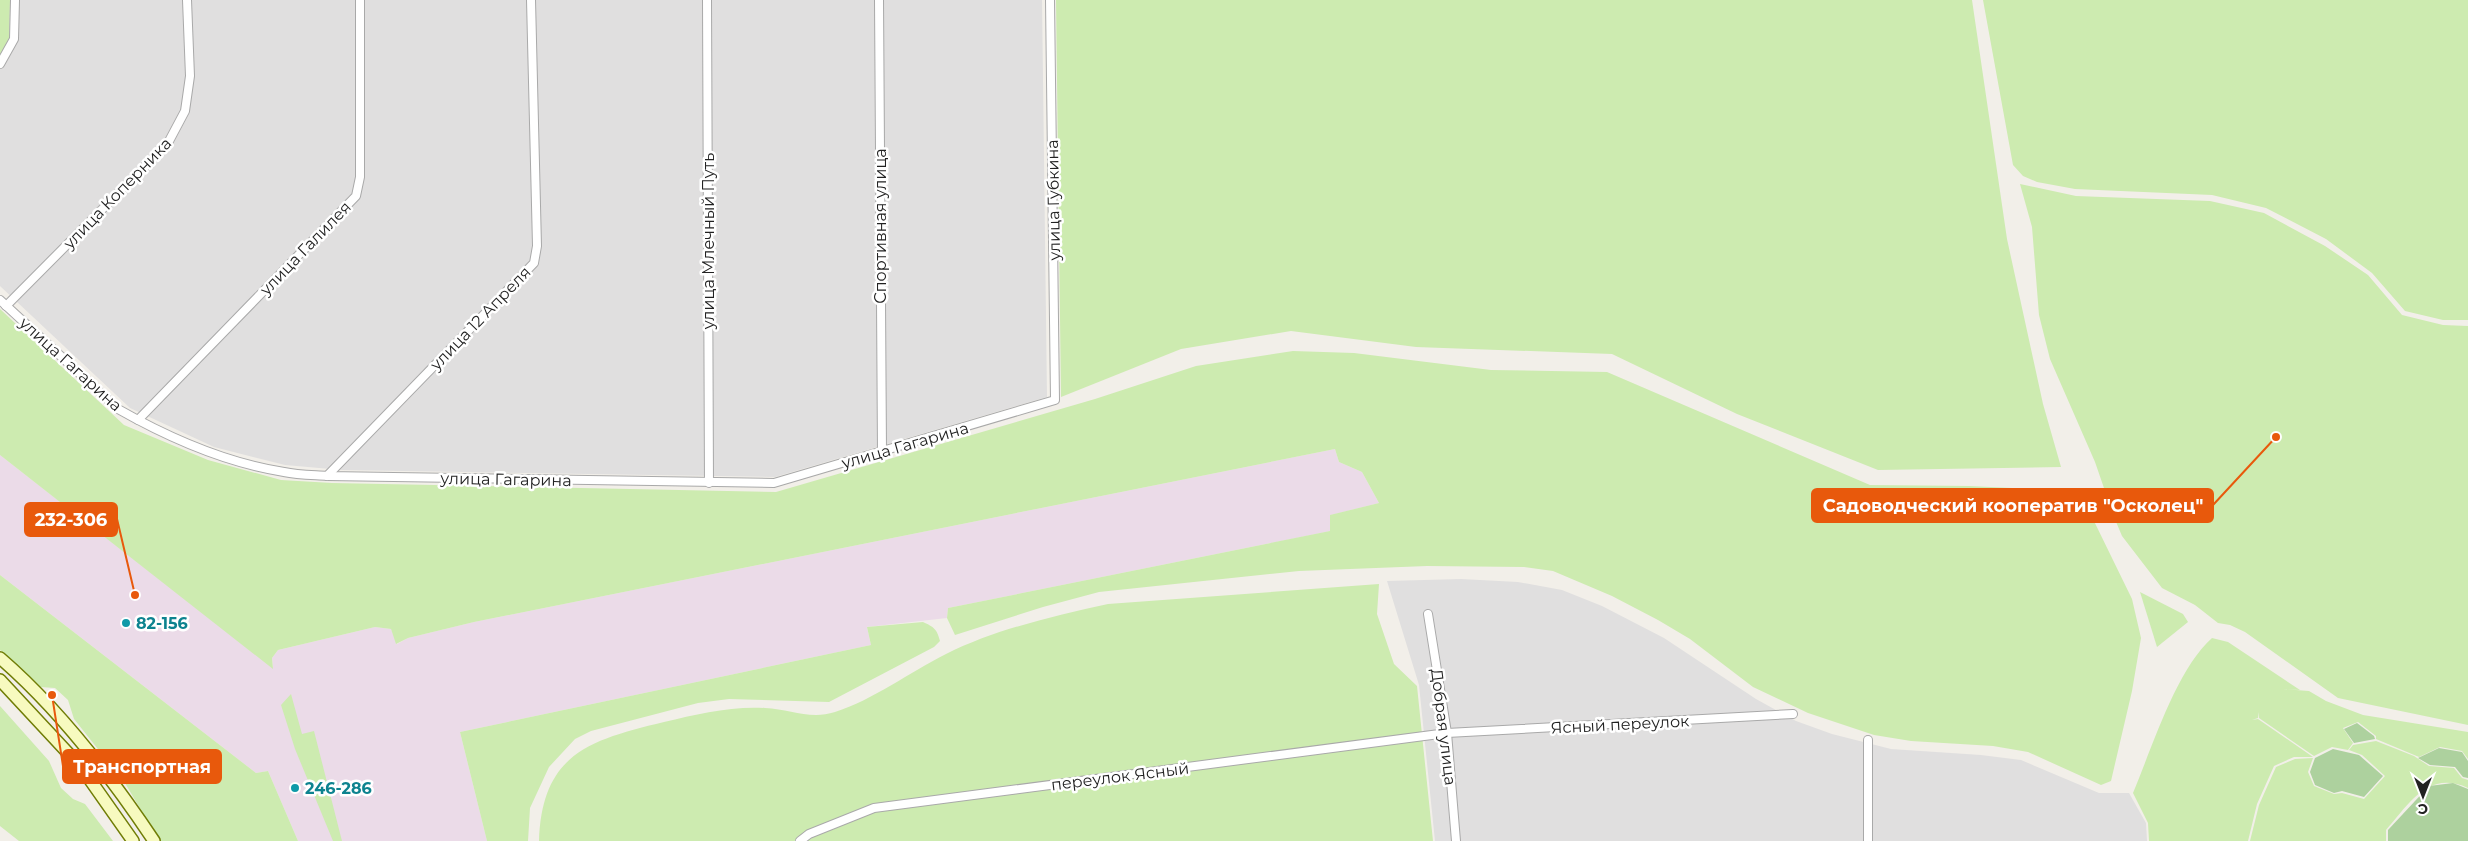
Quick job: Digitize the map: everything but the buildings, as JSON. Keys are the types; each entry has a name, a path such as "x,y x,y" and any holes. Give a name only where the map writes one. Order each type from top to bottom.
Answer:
{"main road":[{"path":"0,658 67,727 123,794 154,841"},
{"path":"0,680 81,767 133,841"}],"street":[{"path":"0,64 14,39 15,0"},
{"name":"улица Коперника","path":"6,306 168,143 185,111 190,76 187,0"},
{"name":"улица Галилея","path":"138,420 356,196 360,177 360,0"},
{"name":"улица 12 Апреля","path":"327,476 534,263 537,246 531,0"},
{"name":"улица Млечный Путь","path":"707,0 709,483"},
{"name":"Спортивная улица","path":"878,0 882,452"},
{"name":"улица Губкина","path":"1050,0 1055,400"},
{"name":"улица Гагарина","path":"0,300 118,409 211,453 284,472 327,476 774,483 1055,400"},
{"name":"Добрая улица","path":"1428,614 1447,733 1456,841"},
{"name":"Ясный переулок","path":"1447,733 1793,714"},
{"name":"переулок Ясный","path":"800,841 809,834 874,808 1447,733"},
{"path":"1868,740 1868,841"}],"shaded area":[{"path":"0,0 1042,0 1047,397 775,477 342,470 285,465 214,447 130,408 0,286"},
{"path":"1335,449 1339,462 1362,472 1379,503 1331,515 1331,531 948,608 947,618 867,627 871,645 460,732 487,841 298,841 268,771 256,773 0,575 0,455 273,668 272,658 278,650 375,627 391,629 397,644 408,638 474,622"},
{"path":"1461,579 1518,582 1562,590 1602,606 1664,638 1756,699 1796,721 1832,734 1891,749 1981,755 2021,760 2099,793 2129,793 2146,823 2147,841 1435,841 1419,685 1387,581"}],"green space":[{"path":"0,0 10,0 9,40 0,55"},
{"path":"1056,0 1972,0 2007,239 2043,404 2061,467 1878,470 1737,414 1612,354 1416,347 1291,331 1181,349 1061,397"},
{"path":"1983,0 2468,0 2468,320 2443,320 2405,311 2372,273 2326,239 2266,208 2212,195 2075,189 2037,182 2023,176 2013,165"},
{"path":"2020,184 2076,196 2210,201 2264,213 2325,246 2368,275 2402,315 2443,325 2468,326 2468,725 2338,698 2245,632 2230,625 2218,623 2195,605 2162,588 2122,536 2095,462 2050,359 2039,315 2032,227"},
{"path":"0,309 124,425 208,460 281,480 332,483 776,492 1095,399 1196,366 1293,351 1354,353 1491,370 1607,372 1870,485 1969,486 2075,491 2091,515 2132,599 2141,638 2132,691 2111,781 2101,785 2028,752 1993,746 1911,741 1874,735 1808,713 1753,687 1690,639 1658,620 1612,596 1553,571 1524,567 1427,566 1299,571 1099,592 1043,607 955,635 947,618 948,608 1330,531 1330,515 1379,503 1362,472 1339,462 1335,449 474,622 408,638 396,644 391,629 375,627 278,650 272,658 273,669 0,455"},
{"path":"0,575 256,773 268,771 298,841 159,841 125,783 74,719 68,700 55,688 40,687 0,650"},
{"path":"1379,584 1377,614 1394,664 1417,686 1433,841 539,841 542,811 549,788 560,769 575,755 593,744 614,736 676,719 727,709 765,708 808,715 835,712 877,693 946,654 985,637 1046,619 1108,604"},
{"path":"2140,592 2183,614 2188,622 2157,647"},
{"path":"923,622 932,627 938,634 940,641 934,647 829,702 729,699 698,703 591,731 575,739 549,767 530,808 528,841 487,841 460,732 871,645 867,627"},
{"path":"2212,638 2228,642 2300,690 2283,689 2309,691 2326,701 2363,715 2468,732 2468,759 2462,751 2440,747 2419,757 2376,739 2376,736 2358,722 2343,728 2353,743 2348,750 2332,747 2314,756 2259,718 2258,712 2258,718 2252,720 2258,719 2313,757 2294,757 2274,766 2257,804 2248,841 2149,841 2148,823 2133,793 2176,689 2199,652"},
{"path":"291,694 302,734 314,731 342,841 333,841 295,749 281,705"},
{"path":"0,706 49,761 61,788 73,799 85,804 113,841 19,841 0,826"},
{"path":"2357,723 2374,736 2375,739 2354,743 2344,729"},
{"path":"2376,741 2414,756 2429,766 2454,768 2462,778 2468,780 2468,788 2442,783 2431,786 2421,792 2386,830 2386,841 2250,841 2259,805 2276,767 2295,759 2313,758 2308,772 2314,786 2334,794 2342,793 2364,799 2385,776 2362,755 2349,750 2353,745"},
{"path":"2439,748 2462,752 2468,761 2468,778 2463,777 2455,767 2430,765 2418,758"},
{"path":"2333,749 2359,755 2383,776 2364,797 2342,791 2334,793 2315,785 2310,772 2315,758"},
{"path":"2453,783 2468,789 2468,841 2388,841 2388,830 2429,786"}],"place":[{"name":"Садоводческий кооператив \"Осколец\"","path":"2276,437"},
{"name":"232-306","path":"135,595"},
{"name":"82-156","path":"126,623"},
{"name":"Транспортная","path":"52,695"},
{"name":"246-286","path":"295,788"}]}
